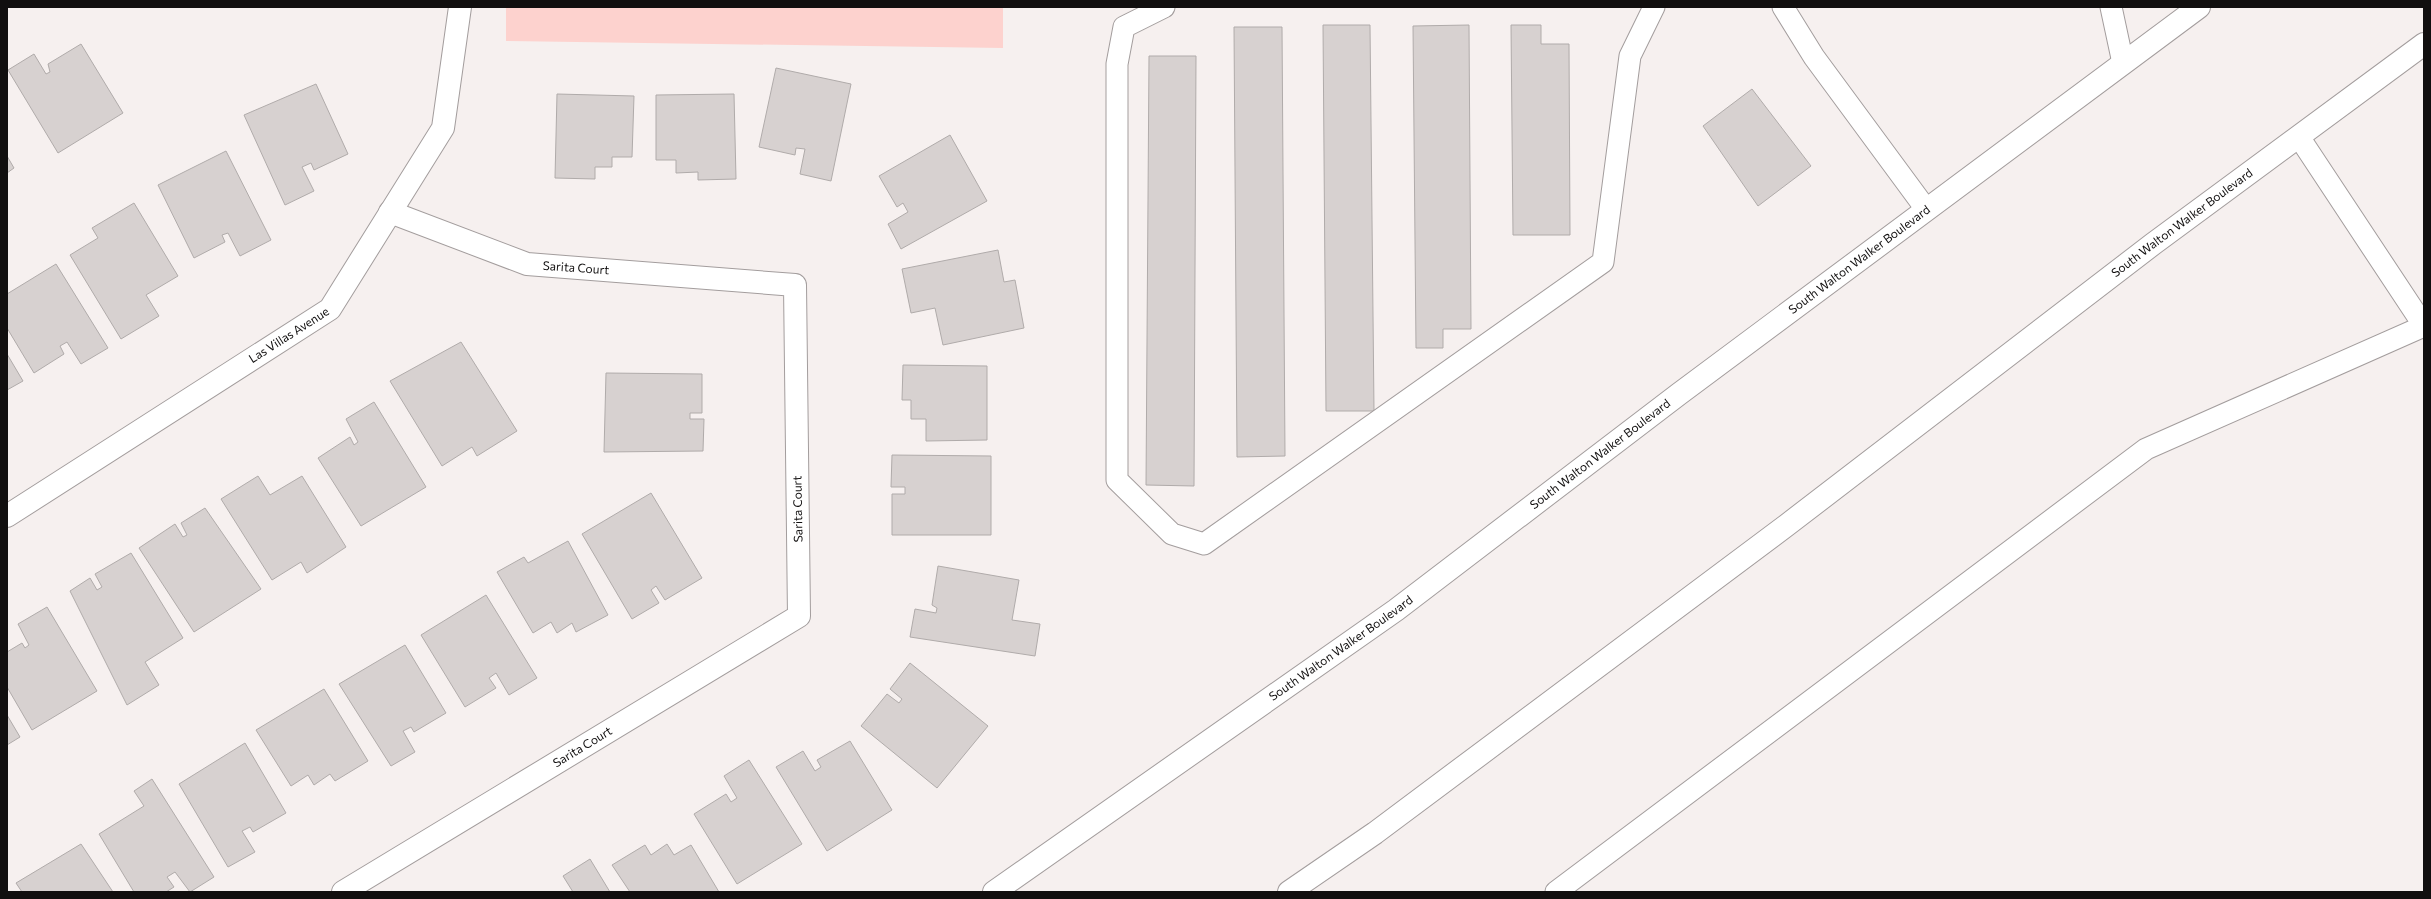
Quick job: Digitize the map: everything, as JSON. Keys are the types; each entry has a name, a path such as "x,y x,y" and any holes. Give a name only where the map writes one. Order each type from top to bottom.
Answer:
{"main road":[{"name":"Las Villas Avenue","path":"7,516 330,309 443,128 460,7"},
{"name":"South Walton Walker Boulevard","path":"994,892 1396,610 1685,389 2199,7"},
{"name":"South Walton Walker Boulevard","path":"1289,892 1375,833 1559,696 1787,525 2153,244 2424,44"},
{"name":"Sarita Court","path":"343,892 799,616 795,285 527,264 390,212"}],"lane":[{"path":"1164,7 1124,27 1117,64 1117,480 1172,534 1204,544 1603,262 1630,56 1654,7"},
{"path":"1783,7 1814,57 1926,209"},
{"path":"2112,7 2123,63"},
{"path":"1556,892 2146,449 2424,326 2299,137"}],"shaded area":[{"path":"506,7 1003,7 1003,48 506,41"}],"building":[{"path":"1323,25 1370,25 1374,411 1326,411"},
{"path":"1469,25 1471,329 1443,329 1443,348 1416,348 1413,26"},
{"path":"1511,25 1541,25 1541,44 1569,44 1570,235 1513,235"},
{"path":"1234,27 1282,27 1285,456 1237,457"},
{"path":"81,44 123,113 58,153 8,70 34,54 46,74 50,72 48,64"},
{"path":"1149,56 1196,56 1194,486 1146,485"},
{"path":"776,68 851,84 831,181 800,174 805,149 796,148 795,155 759,147"},
{"path":"316,84 348,154 314,170 311,163 302,167 314,191 285,205 244,115"},
{"path":"1752,89 1811,166 1758,206 1703,126"},
{"path":"557,94 634,96 632,157 612,157 612,167 595,167 595,179 555,178"},
{"path":"734,94 736,179 698,180 698,172 676,173 676,160 656,160 656,95"},
{"path":"950,135 987,201 901,249 888,224 908,212 903,203 897,207 879,176"},
{"path":"226,151 271,240 240,256 228,233 222,235 225,242 194,258 158,185"},
{"path":"7,156 14,168 7,173"},
{"path":"134,203 178,276 146,295 159,316 121,339 70,255 98,238 92,228"},
{"path":"998,250 1004,282 1015,280 1024,328 943,345 935,308 911,313 902,269"},
{"path":"56,264 108,348 81,364 67,342 60,346 64,354 34,373 7,328 7,294"},
{"path":"461,342 517,431 477,456 472,447 442,466 390,381"},
{"path":"7,354 23,381 7,390"},
{"path":"903,365 987,366 987,440 926,441 926,419 911,419 911,400 902,400"},
{"path":"606,373 702,374 702,413 690,413 690,419 704,419 703,451 604,452"},
{"path":"374,402 426,487 361,526 318,458 350,437 354,445 358,442 346,419"},
{"path":"892,455 991,456 991,535 892,535 892,494 905,494 905,487 891,487"},
{"path":"258,476 270,495 302,476 346,547 307,573 301,562 272,580 221,499"},
{"path":"651,493 702,578 665,600 656,586 651,590 659,603 632,619 582,534"},
{"path":"205,508 261,589 194,632 139,548 175,524 183,537 187,535 181,523"},
{"path":"568,541 608,615 576,632 572,623 557,633 551,622 533,633 497,572 524,557 528,563"},
{"path":"131,553 183,638 145,662 159,685 127,705 70,591 90,578 97,590 102,587 95,574"},
{"path":"938,566 1019,580 1012,620 1040,624 1035,656 910,637 915,609 936,613 937,608 932,605"},
{"path":"486,595 537,678 509,695 496,673 489,678 496,688 465,707 421,635"},
{"path":"47,607 97,691 32,730 7,687 7,652 22,643 25,648 29,645 18,624"},
{"path":"405,645 446,713 414,732 411,727 403,731 415,752 391,766 339,684"},
{"path":"910,663 988,726 937,788 861,726 887,694 899,703 902,699 890,689"},
{"path":"324,689 368,761 335,781 330,774 314,785 308,775 291,786 256,730"},
{"path":"7,715 20,737 7,745"},
{"path":"850,741 892,810 827,851 776,767 803,751 815,771 821,767 817,760"},
{"path":"245,743 286,813 253,832 250,827 242,831 255,852 228,867 179,784"},
{"path":"749,760 802,844 737,884 694,814 726,794 731,802 737,798 724,776"},
{"path":"152,779 214,877 190,892 175,872 167,877 174,887 166,892 134,892 99,834 144,806 134,791"},
{"path":"81,844 113,892 22,892 16,883"},
{"path":"667,844 674,855 691,845 719,892 630,892 612,865 645,845 651,855"},
{"path":"590,859 610,892 573,892 563,876"}]}
